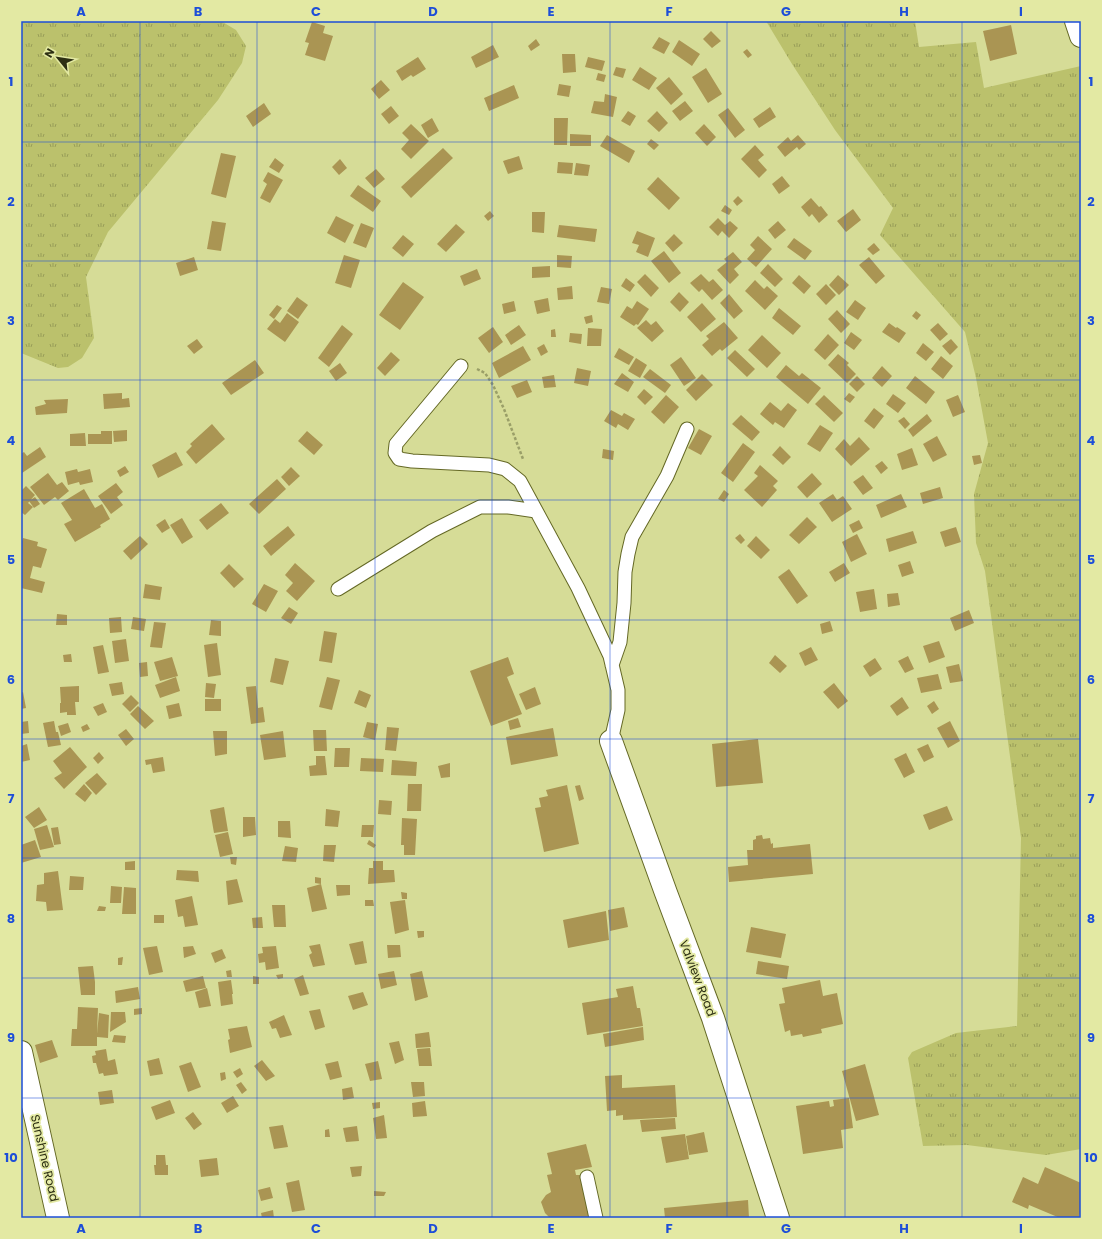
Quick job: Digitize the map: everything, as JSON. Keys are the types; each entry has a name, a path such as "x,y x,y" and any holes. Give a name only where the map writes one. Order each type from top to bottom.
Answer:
{"street":[{"path":"1076,21 1081,36"},
{"name":"Valview Road","path":"611,741 713,1018 778,1218"},
{"name":"Sunshine Road","path":"21,1052 28,1120 58,1218"}],"lane":[{"path":"461,366 396,444 395,453 399,459 412,461 489,465 504,469 520,481 578,588 610,656 618,690 618,710 611,741"},
{"path":"612,665 620,642 624,603 625,572 632,537 667,476 687,429"},
{"path":"338,589 432,531 480,507 508,507 536,511"},
{"path":"587,1177 596,1218"}],"path":[{"path":"461,366 476,369 485,373 493,385 504,409 524,464"}],"green space":[{"path":"21,21 221,21 236,30 246,46 242,63 218,100 108,232 86,277 94,338 82,358 68,367 58,368 21,353"},
{"path":"766,21 915,21 919,47 976,42 984,88 1081,66 1081,1149 1046,1155 967,1145 923,1146 908,1058 912,1052 956,1033 1017,1026 1021,838 985,571 976,543 974,494 988,443 976,378 965,332 880,235 893,208 835,130"}],"building":[{"path":"312,22 325,26 323,33 333,36 325,61 305,55 309,43 305,42"},
{"path":"1011,25 1017,54 990,61 983,31"},
{"path":"711,31 721,41 712,48 703,39"},
{"path":"659,37 670,43 664,54 652,48"},
{"path":"536,39 540,45 531,51 528,46"},
{"path":"679,40 700,54 692,66 672,52"},
{"path":"493,45 499,57 476,68 471,57"},
{"path":"747,49 752,55 748,58 743,52"},
{"path":"562,54 575,54 576,72 563,73"},
{"path":"418,57 426,69 413,77 411,75 402,81 396,71"},
{"path":"588,57 605,61 602,71 585,67"},
{"path":"616,67 626,69 623,78 613,75"},
{"path":"640,67 657,78 649,90 632,80"},
{"path":"706,68 722,94 708,103 692,77"},
{"path":"598,73 606,75 604,82 596,80"},
{"path":"669,77 683,94 671,105 656,88"},
{"path":"381,80 390,90 379,99 371,89"},
{"path":"559,84 571,86 569,97 557,95"},
{"path":"514,85 519,98 489,111 484,98"},
{"path":"605,94 617,97 613,117 591,113 594,101 604,102"},
{"path":"685,101 693,111 680,121 672,111"},
{"path":"264,103 271,114 253,127 246,116"},
{"path":"391,106 399,116 389,124 381,114"},
{"path":"770,107 776,117 759,128 753,119"},
{"path":"728,108 745,130 735,138 718,115"},
{"path":"628,111 636,116 630,126 621,121"},
{"path":"657,111 668,123 659,132 647,121"},
{"path":"432,118 439,131 428,138 421,125"},
{"path":"554,118 568,118 567,145 554,145"},
{"path":"411,124 429,141 411,159 401,149 409,140 402,133"},
{"path":"704,124 716,137 707,146 695,133"},
{"path":"570,134 591,135 591,146 570,146"},
{"path":"607,135 635,151 629,163 600,146"},
{"path":"798,135 806,144 799,150 797,147 785,157 777,147 788,137 791,141"},
{"path":"651,139 659,145 654,150 647,144"},
{"path":"755,145 764,155 758,160 767,170 759,178 741,159"},
{"path":"443,148 453,158 411,198 401,187"},
{"path":"221,153 236,156 226,198 211,194"},
{"path":"519,156 523,169 508,174 503,161"},
{"path":"275,158 284,165 279,173 269,167"},
{"path":"340,159 347,168 339,175 332,167"},
{"path":"558,162 573,163 572,174 557,173"},
{"path":"576,163 590,165 588,176 574,175"},
{"path":"376,169 385,179 374,188 365,178"},
{"path":"268,172 283,180 270,203 260,198 267,184 263,181"},
{"path":"782,176 790,186 779,194 772,184"},
{"path":"658,177 680,198 669,210 647,189"},
{"path":"358,185 381,201 373,212 350,196"},
{"path":"738,196 743,201 737,206 733,201"},
{"path":"811,198 819,207 821,206 828,215 819,223 812,214 809,217 801,207"},
{"path":"725,205 732,210 729,215 721,211"},
{"path":"853,209 861,220 846,232 837,221"},
{"path":"490,211 494,216 488,221 484,216"},
{"path":"532,212 545,212 544,233 532,232"},
{"path":"336,216 354,225 345,243 327,233"},
{"path":"718,218 725,225 730,221 738,228 729,238 722,231 718,236 709,227"},
{"path":"212,221 226,223 221,251 207,249"},
{"path":"778,221 786,230 775,239 768,230"},
{"path":"361,223 374,228 366,248 353,243"},
{"path":"456,224 465,232 446,252 437,244"},
{"path":"559,225 597,229 595,242 557,237"},
{"path":"637,231 655,238 648,257 636,252 639,245 632,243"},
{"path":"674,234 683,243 673,252 665,243"},
{"path":"403,235 414,244 403,257 392,248"},
{"path":"758,236 772,249 756,267 747,259 755,250 750,245"},
{"path":"794,238 812,251 805,260 787,247"},
{"path":"874,243 880,250 873,255 867,249"},
{"path":"664,251 681,273 669,283 651,261"},
{"path":"733,252 742,262 734,269 739,275 730,284 717,270 727,262 724,259"},
{"path":"344,255 360,260 351,288 335,283"},
{"path":"557,255 572,256 571,268 557,267"},
{"path":"194,257 198,270 180,276 176,263"},
{"path":"869,257 885,276 876,284 859,265"},
{"path":"768,264 783,279 775,287 760,273"},
{"path":"550,266 550,277 532,278 532,267"},
{"path":"477,269 481,279 464,286 460,276"},
{"path":"645,274 659,288 651,297 637,282"},
{"path":"701,274 709,282 713,279 723,290 712,300 702,289 699,292 690,283"},
{"path":"799,275 811,286 804,294 792,283"},
{"path":"838,275 849,285 839,295 829,285"},
{"path":"626,278 635,285 630,292 621,286"},
{"path":"755,280 764,289 767,286 778,296 765,310 745,291"},
{"path":"403,282 424,297 400,330 379,315"},
{"path":"826,284 836,295 826,305 816,294"},
{"path":"572,286 573,299 558,300 557,288"},
{"path":"601,287 612,289 609,304 597,302"},
{"path":"679,292 689,302 680,312 670,302"},
{"path":"729,294 743,311 734,319 720,303"},
{"path":"297,297 308,305 298,319 287,311"},
{"path":"548,298 550,311 537,314 534,301"},
{"path":"855,300 866,308 858,320 846,312"},
{"path":"514,301 516,311 504,314 502,304"},
{"path":"637,301 649,309 638,325 636,324 634,326 620,317 627,306 632,309"},
{"path":"702,303 716,319 701,332 687,317"},
{"path":"277,305 282,308 274,319 269,315"},
{"path":"779,308 801,326 793,335 772,318"},
{"path":"837,310 850,324 841,333 828,319"},
{"path":"916,311 921,315 917,320 912,316"},
{"path":"287,313 299,322 285,342 267,329 275,319 280,323"},
{"path":"592,315 593,322 586,324 584,317"},
{"path":"646,320 651,325 656,321 664,331 652,342 637,328"},
{"path":"724,322 738,338 722,351 720,349 712,356 702,345 709,339 706,336"},
{"path":"889,323 906,333 899,343 882,332"},
{"path":"938,323 948,334 940,341 930,330"},
{"path":"342,325 353,334 329,367 318,358"},
{"path":"519,325 526,335 511,345 505,335"},
{"path":"493,327 503,342 489,353 478,338"},
{"path":"588,328 602,329 601,346 587,346"},
{"path":"555,329 556,337 551,337 551,330"},
{"path":"851,332 862,340 854,350 844,343"},
{"path":"570,333 582,334 581,344 569,342"},
{"path":"828,334 839,345 825,360 814,350"},
{"path":"762,335 781,353 767,368 748,350"},
{"path":"197,339 203,347 194,354 187,346"},
{"path":"951,339 958,347 950,355 942,346"},
{"path":"923,343 934,352 926,361 916,353"},
{"path":"544,344 548,352 541,356 537,348"},
{"path":"523,346 531,360 499,378 492,363"},
{"path":"619,348 634,357 629,365 614,357"},
{"path":"735,350 755,369 747,377 727,358"},
{"path":"391,352 400,360 385,376 377,368"},
{"path":"838,354 849,363 847,365 856,374 847,383 828,365"},
{"path":"941,356 953,366 943,379 931,369"},
{"path":"681,357 696,378 684,386 670,365"},
{"path":"636,358 647,365 640,378 628,371"},
{"path":"255,360 264,373 231,395 222,383"},
{"path":"340,363 347,373 336,381 329,371"},
{"path":"786,365 799,376 802,373 821,388 808,404 776,377"},
{"path":"882,366 892,376 882,387 872,378"},
{"path":"577,368 591,371 588,386 574,383"},
{"path":"650,369 671,385 665,393 643,377"},
{"path":"622,373 634,382 628,392 614,384"},
{"path":"702,374 713,385 696,401 686,390"},
{"path":"554,375 556,387 544,388 542,377"},
{"path":"857,376 865,384 857,392 849,384"},
{"path":"915,376 935,392 926,404 906,388"},
{"path":"527,380 532,392 517,398 511,386"},
{"path":"644,389 653,397 645,405 637,397"},
{"path":"122,393 122,399 129,398 130,407 104,409 103,394"},
{"path":"849,393 855,397 850,403 844,399"},
{"path":"893,394 906,403 898,413 886,404"},
{"path":"666,395 679,407 664,424 651,412"},
{"path":"824,395 843,413 834,422 815,404"},
{"path":"958,395 965,412 953,417 946,400"},
{"path":"68,399 67,413 36,415 35,407 46,404 44,400"},
{"path":"770,402 781,411 788,403 797,410 784,428 775,422 773,425 760,414"},
{"path":"874,408 884,416 874,429 864,421"},
{"path":"611,410 622,416 624,413 635,419 628,430 618,424 616,428 604,421"},
{"path":"927,414 932,421 913,437 908,430"},
{"path":"741,415 760,432 752,441 732,424"},
{"path":"904,417 910,424 905,429 898,421"},
{"path":"212,424 225,439 196,464 186,452 192,446 190,444"},
{"path":"820,425 833,433 820,452 807,444"},
{"path":"699,429 712,436 701,455 688,448"},
{"path":"127,430 127,441 114,442 113,431"},
{"path":"101,431 112,431 112,444 88,444 88,434 101,434"},
{"path":"307,431 323,445 314,455 298,441"},
{"path":"85,433 86,446 70,446 70,434"},
{"path":"937,436 947,455 933,462 923,444"},
{"path":"859,437 870,449 851,466 835,449 844,439 850,446"},
{"path":"743,443 755,452 733,482 721,473"},
{"path":"780,446 791,457 783,465 772,455"},
{"path":"40,447 46,457 22,473 21,454 24,452 27,456"},
{"path":"912,448 918,465 902,470 897,454"},
{"path":"603,449 614,451 613,460 602,458"},
{"path":"176,452 183,465 158,478 152,465"},
{"path":"980,455 982,463 974,465 972,456"},
{"path":"882,461 888,468 881,474 875,466"},
{"path":"760,465 778,481 773,486 777,490 762,507 744,490 758,476 754,473"},
{"path":"125,466 129,472 120,477 117,471"},
{"path":"291,467 300,476 289,486 281,477"},
{"path":"77,469 78,472 90,469 93,482 80,485 79,482 68,485 65,472"},
{"path":"48,473 57,485 62,482 69,491 58,500 55,497 44,505 30,487"},
{"path":"812,473 822,484 807,498 797,487"},
{"path":"863,475 873,488 863,495 853,482"},
{"path":"277,479 286,489 259,514 249,504"},
{"path":"116,483 123,492 117,497 123,505 111,514 98,496"},
{"path":"26,486 35,495 28,503 33,507 25,515 21,512 21,491"},
{"path":"940,487 943,498 923,504 920,493"},
{"path":"84,489 95,508 102,504 110,519 100,525 101,527 75,542 64,524 72,520 61,503"},
{"path":"724,490 729,494 724,502 718,499"},
{"path":"833,494 837,500 843,496 852,509 832,522 819,503"},
{"path":"901,494 907,507 881,518 876,505"},
{"path":"35,497 40,504 34,508 29,501"},
{"path":"221,503 229,513 207,530 199,520"},
{"path":"807,517 817,527 799,544 789,535"},
{"path":"182,518 193,537 182,544 170,525"},
{"path":"165,519 170,528 162,533 156,525"},
{"path":"859,520 863,528 853,533 849,525"},
{"path":"288,526 295,535 271,556 263,546"},
{"path":"956,527 961,542 945,547 940,532"},
{"path":"913,531 917,543 889,552 886,539"},
{"path":"740,534 745,540 741,544 735,538"},
{"path":"857,534 867,554 851,562 842,542"},
{"path":"140,536 148,544 131,560 123,551"},
{"path":"756,536 770,550 761,559 747,546"},
{"path":"23,538 38,542 37,546 47,549 41,568 33,566 30,578 45,582 42,593 21,588 21,544"},
{"path":"910,561 914,573 902,577 898,565"},
{"path":"295,563 315,581 297,601 286,591 293,583 285,575"},
{"path":"844,563 850,573 835,582 829,572"},
{"path":"229,564 244,579 234,588 220,573"},
{"path":"789,569 808,596 797,604 778,577"},
{"path":"145,584 162,587 160,600 143,598"},
{"path":"264,584 278,591 266,612 252,604"},
{"path":"874,589 877,609 860,612 856,592"},
{"path":"898,593 900,605 888,607 887,594"},
{"path":"289,607 298,613 291,624 281,618"},
{"path":"969,610 974,623 955,631 950,618"},
{"path":"57,614 67,615 67,625 56,625"},
{"path":"121,617 122,632 110,633 109,618"},
{"path":"133,617 146,619 144,631 131,629"},
{"path":"211,620 221,621 221,636 209,635"},
{"path":"830,621 833,631 822,634 820,624"},
{"path":"154,622 166,623 162,648 150,647"},
{"path":"324,631 337,633 332,663 319,661"},
{"path":"126,639 129,661 115,663 112,641"},
{"path":"939,641 945,657 929,663 923,646"},
{"path":"217,643 221,675 208,677 204,645"},
{"path":"103,645 109,672 98,674 93,647"},
{"path":"811,647 818,660 805,666 799,653"},
{"path":"71,654 72,662 64,662 63,655"},
{"path":"775,655 787,666 780,673 769,663"},
{"path":"908,656 914,669 905,673 898,661"},
{"path":"172,657 178,676 160,681 154,662"},
{"path":"508,657 514,674 507,677 522,714 491,726 470,671"},
{"path":"275,658 289,661 283,685 270,682"},
{"path":"875,658 882,669 870,677 863,666"},
{"path":"147,662 148,676 140,677 139,663"},
{"path":"959,664 963,681 950,683 946,667"},
{"path":"938,674 942,689 921,693 917,678"},
{"path":"176,677 180,691 160,698 155,685"},
{"path":"327,677 340,680 332,710 319,707"},
{"path":"122,682 124,694 112,696 109,684"},
{"path":"206,683 216,684 214,698 205,697"},
{"path":"834,683 848,701 838,709 823,692"},
{"path":"79,686 79,702 75,702 76,715 67,715 67,712 60,713 60,687"},
{"path":"256,686 258,708 263,707 265,722 251,724 246,687"},
{"path":"535,687 541,704 526,710 519,694"},
{"path":"359,690 371,695 366,708 354,703"},
{"path":"23,692 26,708 21,709 21,693"},
{"path":"131,695 139,703 130,712 122,704"},
{"path":"902,697 909,708 897,716 890,706"},
{"path":"205,699 221,699 221,711 205,711"},
{"path":"934,701 939,709 932,714 927,706"},
{"path":"103,703 107,712 98,716 93,707"},
{"path":"179,703 182,716 169,719 166,706"},
{"path":"138,706 154,721 145,729 130,714"},
{"path":"518,718 521,727 510,730 508,721"},
{"path":"28,721 29,733 21,734 21,722"},
{"path":"54,721 61,745 48,747 43,723"},
{"path":"950,721 960,741 948,748 937,728"},
{"path":"367,722 378,724 375,740 363,737"},
{"path":"68,723 71,732 61,736 58,726"},
{"path":"87,724 90,729 83,732 81,727"},
{"path":"387,727 399,728 396,751 385,750"},
{"path":"553,728 558,756 511,765 506,737"},
{"path":"126,729 134,739 126,746 118,735"},
{"path":"313,730 326,730 327,751 314,751"},
{"path":"213,731 227,731 227,754 215,756"},
{"path":"283,731 286,757 264,760 260,735"},
{"path":"758,739 763,783 716,787 712,744"},
{"path":"27,744 30,760 21,762 21,746"},
{"path":"928,744 934,757 924,762 917,749"},
{"path":"70,747 87,767 64,789 54,778 62,773 53,761"},
{"path":"335,748 350,748 349,767 334,767"},
{"path":"99,752 104,758 98,764 93,758"},
{"path":"906,753 915,772 904,778 894,759"},
{"path":"316,756 325,756 327,775 310,776 309,766 316,765"},
{"path":"163,757 165,771 153,773 151,764 146,765 145,760"},
{"path":"361,758 384,759 383,772 360,771"},
{"path":"392,760 417,762 416,776 391,775"},
{"path":"450,763 450,777 441,778 438,766"},
{"path":"97,773 107,784 96,795 85,783"},
{"path":"84,784 92,793 85,802 75,794"},
{"path":"408,784 422,784 421,811 407,811"},
{"path":"567,785 579,844 544,852 535,808 541,807 539,798 548,796 546,790"},
{"path":"580,785 584,799 579,801 575,786"},
{"path":"379,800 392,801 391,815 378,814"},
{"path":"947,806 953,820 929,830 923,815"},
{"path":"39,807 47,820 34,828 25,817"},
{"path":"224,807 228,831 214,833 210,810"},
{"path":"326,809 340,811 338,827 325,826"},
{"path":"243,817 255,817 256,835 243,837"},
{"path":"402,818 417,819 415,855 404,855 404,845 401,845"},
{"path":"278,821 290,821 291,838 278,837"},
{"path":"47,825 54,847 40,850 34,829"},
{"path":"362,825 374,825 373,837 361,837"},
{"path":"58,827 61,844 54,845 51,828"},
{"path":"228,832 233,854 220,857 215,835"},
{"path":"762,835 763,839 770,838 771,844 773,843 773,848 810,844 813,874 729,882 728,867 748,865 747,850 753,850 753,840 756,839 756,836"},
{"path":"35,840 41,857 21,863 21,845"},
{"path":"369,840 376,845 374,848 367,844"},
{"path":"324,845 336,845 334,862 323,861"},
{"path":"285,846 298,848 296,862 282,861"},
{"path":"230,857 237,857 236,865 231,864"},
{"path":"135,861 135,870 125,870 125,862"},
{"path":"373,861 383,861 383,870 394,870 395,882 368,884 369,868 373,868"},
{"path":"177,870 198,871 199,882 176,880"},
{"path":"58,871 63,910 47,911 46,902 36,901 37,885 44,884 44,873"},
{"path":"70,876 84,877 83,890 69,890"},
{"path":"315,877 321,878 321,884 315,883"},
{"path":"237,879 243,902 228,905 226,881"},
{"path":"321,884 327,909 312,912 307,888"},
{"path":"336,885 350,885 350,895 337,896"},
{"path":"111,886 122,887 121,903 110,903"},
{"path":"124,887 136,888 136,914 122,914"},
{"path":"401,892 407,893 407,899 402,899"},
{"path":"192,896 198,925 185,927 183,916 178,917 175,900"},
{"path":"365,900 373,900 374,906 365,906"},
{"path":"405,900 409,930 395,934 390,902"},
{"path":"272,905 285,905 286,927 274,927"},
{"path":"99,906 106,907 105,911 97,911"},
{"path":"624,907 628,927 610,931 608,910"},
{"path":"606,911 609,940 568,948 563,920"},
{"path":"154,915 164,915 164,923 154,923"},
{"path":"262,917 263,928 253,928 252,918"},
{"path":"751,927 786,934 781,958 746,952"},
{"path":"417,931 424,931 424,937 418,938"},
{"path":"363,941 367,963 355,965 349,944"},
{"path":"320,944 325,965 313,967 309,955 312,953 309,946"},
{"path":"387,945 400,945 401,957 388,958"},
{"path":"157,946 163,972 149,975 143,948"},
{"path":"193,946 196,954 184,958 183,947"},
{"path":"276,946 279,968 266,970 265,962 259,963 258,954 263,953 262,947"},
{"path":"222,949 226,958 215,963 211,953"},
{"path":"123,957 122,965 118,965 118,958"},
{"path":"758,961 789,966 787,979 756,974"},
{"path":"93,966 95,995 81,995 78,967"},
{"path":"231,970 232,977 227,977 226,971"},
{"path":"394,971 397,985 381,989 378,974"},
{"path":"422,971 428,997 415,1001 410,974"},
{"path":"283,974 283,978 278,979 276,975"},
{"path":"303,975 309,994 300,996 294,979"},
{"path":"203,976 206,988 186,992 183,981"},
{"path":"253,976 259,977 259,984 253,984"},
{"path":"231,980 233,1004 221,1006 218,982"},
{"path":"820,980 823,996 837,993 843,1024 821,1029 822,1033 803,1037 802,1034 791,1036 790,1030 785,1032 779,1004 785,1003 782,988"},
{"path":"633,986 637,1008 640,1008 643,1026 587,1035 582,1003 618,997 616,989"},
{"path":"138,987 140,999 116,1003 115,991"},
{"path":"207,988 211,1006 199,1008 195,992"},
{"path":"363,992 368,1005 353,1010 348,996"},
{"path":"78,1007 98,1008 97,1034 99,1013 109,1015 108,1038 97,1037 97,1046 71,1046 72,1029 77,1029"},
{"path":"142,1008 142,1014 134,1015 134,1009"},
{"path":"320,1009 325,1027 315,1030 309,1011"},
{"path":"111,1012 125,1012 126,1022 110,1032"},
{"path":"284,1015 292,1035 280,1038 276,1028 272,1029 269,1022"},
{"path":"247,1026 252,1047 230,1053 228,1029"},
{"path":"643,1027 644,1040 605,1047 603,1034"},
{"path":"429,1032 431,1047 416,1048 415,1034"},
{"path":"114,1035 126,1036 125,1043 112,1042"},
{"path":"52,1040 58,1057 40,1063 35,1045"},
{"path":"399,1041 404,1060 395,1064 389,1043"},
{"path":"430,1048 432,1066 419,1066 417,1049"},
{"path":"106,1049 108,1061 115,1059 118,1074 104,1076 103,1073 99,1074 96,1063 93,1063 92,1056 96,1055 95,1051"},
{"path":"159,1058 163,1074 150,1076 147,1061"},
{"path":"262,1060 275,1076 266,1081 254,1066"},
{"path":"338,1061 342,1077 330,1080 325,1064"},
{"path":"378,1061 382,1079 370,1081 365,1064"},
{"path":"191,1062 201,1087 188,1092 179,1066"},
{"path":"865,1064 879,1115 856,1121 842,1071"},
{"path":"240,1068 243,1074 237,1078 233,1072"},
{"path":"225,1072 226,1079 221,1081 220,1073"},
{"path":"622,1075 622,1088 675,1085 677,1117 623,1120 623,1115 616,1116 616,1110 607,1111 605,1076"},
{"path":"241,1082 247,1090 242,1094 236,1085"},
{"path":"411,1082 424,1082 425,1096 413,1097"},
{"path":"352,1087 354,1098 343,1100 342,1089"},
{"path":"112,1090 114,1103 100,1105 98,1092"},
{"path":"233,1096 239,1106 227,1113 221,1103"},
{"path":"849,1098 853,1128 841,1130 843,1148 803,1154 796,1106 829,1101 830,1107 834,1106 833,1100"},
{"path":"170,1100 175,1113 156,1120 151,1107"},
{"path":"425,1101 427,1116 413,1117 412,1103"},
{"path":"380,1102 380,1108 373,1109 372,1103"},
{"path":"193,1112 202,1124 194,1130 185,1118"},
{"path":"384,1115 387,1138 376,1139 373,1118"},
{"path":"675,1118 676,1129 642,1132 640,1120"},
{"path":"283,1125 288,1147 274,1149 269,1127"},
{"path":"357,1126 359,1141 346,1142 343,1128"},
{"path":"329,1129 330,1137 325,1137 325,1130"},
{"path":"704,1132 708,1152 689,1155 686,1136"},
{"path":"685,1134 689,1159 666,1163 661,1137"},
{"path":"586,1144 592,1167 575,1170 576,1175 580,1175 590,1218 549,1217 545,1213 541,1202 546,1195 551,1192 547,1175 552,1174 547,1153"},
{"path":"156,1155 165,1155 166,1165 168,1165 168,1175 155,1175 154,1165 156,1165"},
{"path":"217,1158 219,1175 201,1177 199,1160"},
{"path":"362,1166 361,1176 352,1177 350,1167"},
{"path":"1045,1167 1081,1183 1081,1208 1079,1218 1060,1218 1029,1205 1028,1209 1012,1202 1023,1177 1038,1184"},
{"path":"299,1180 305,1210 292,1212 286,1183"},
{"path":"270,1187 273,1198 261,1201 258,1190"},
{"path":"374,1191 386,1192 384,1196 374,1196"},
{"path":"748,1200 749,1218 665,1218 664,1208"},
{"path":"273,1210 274,1218 262,1218 261,1213"}]}
